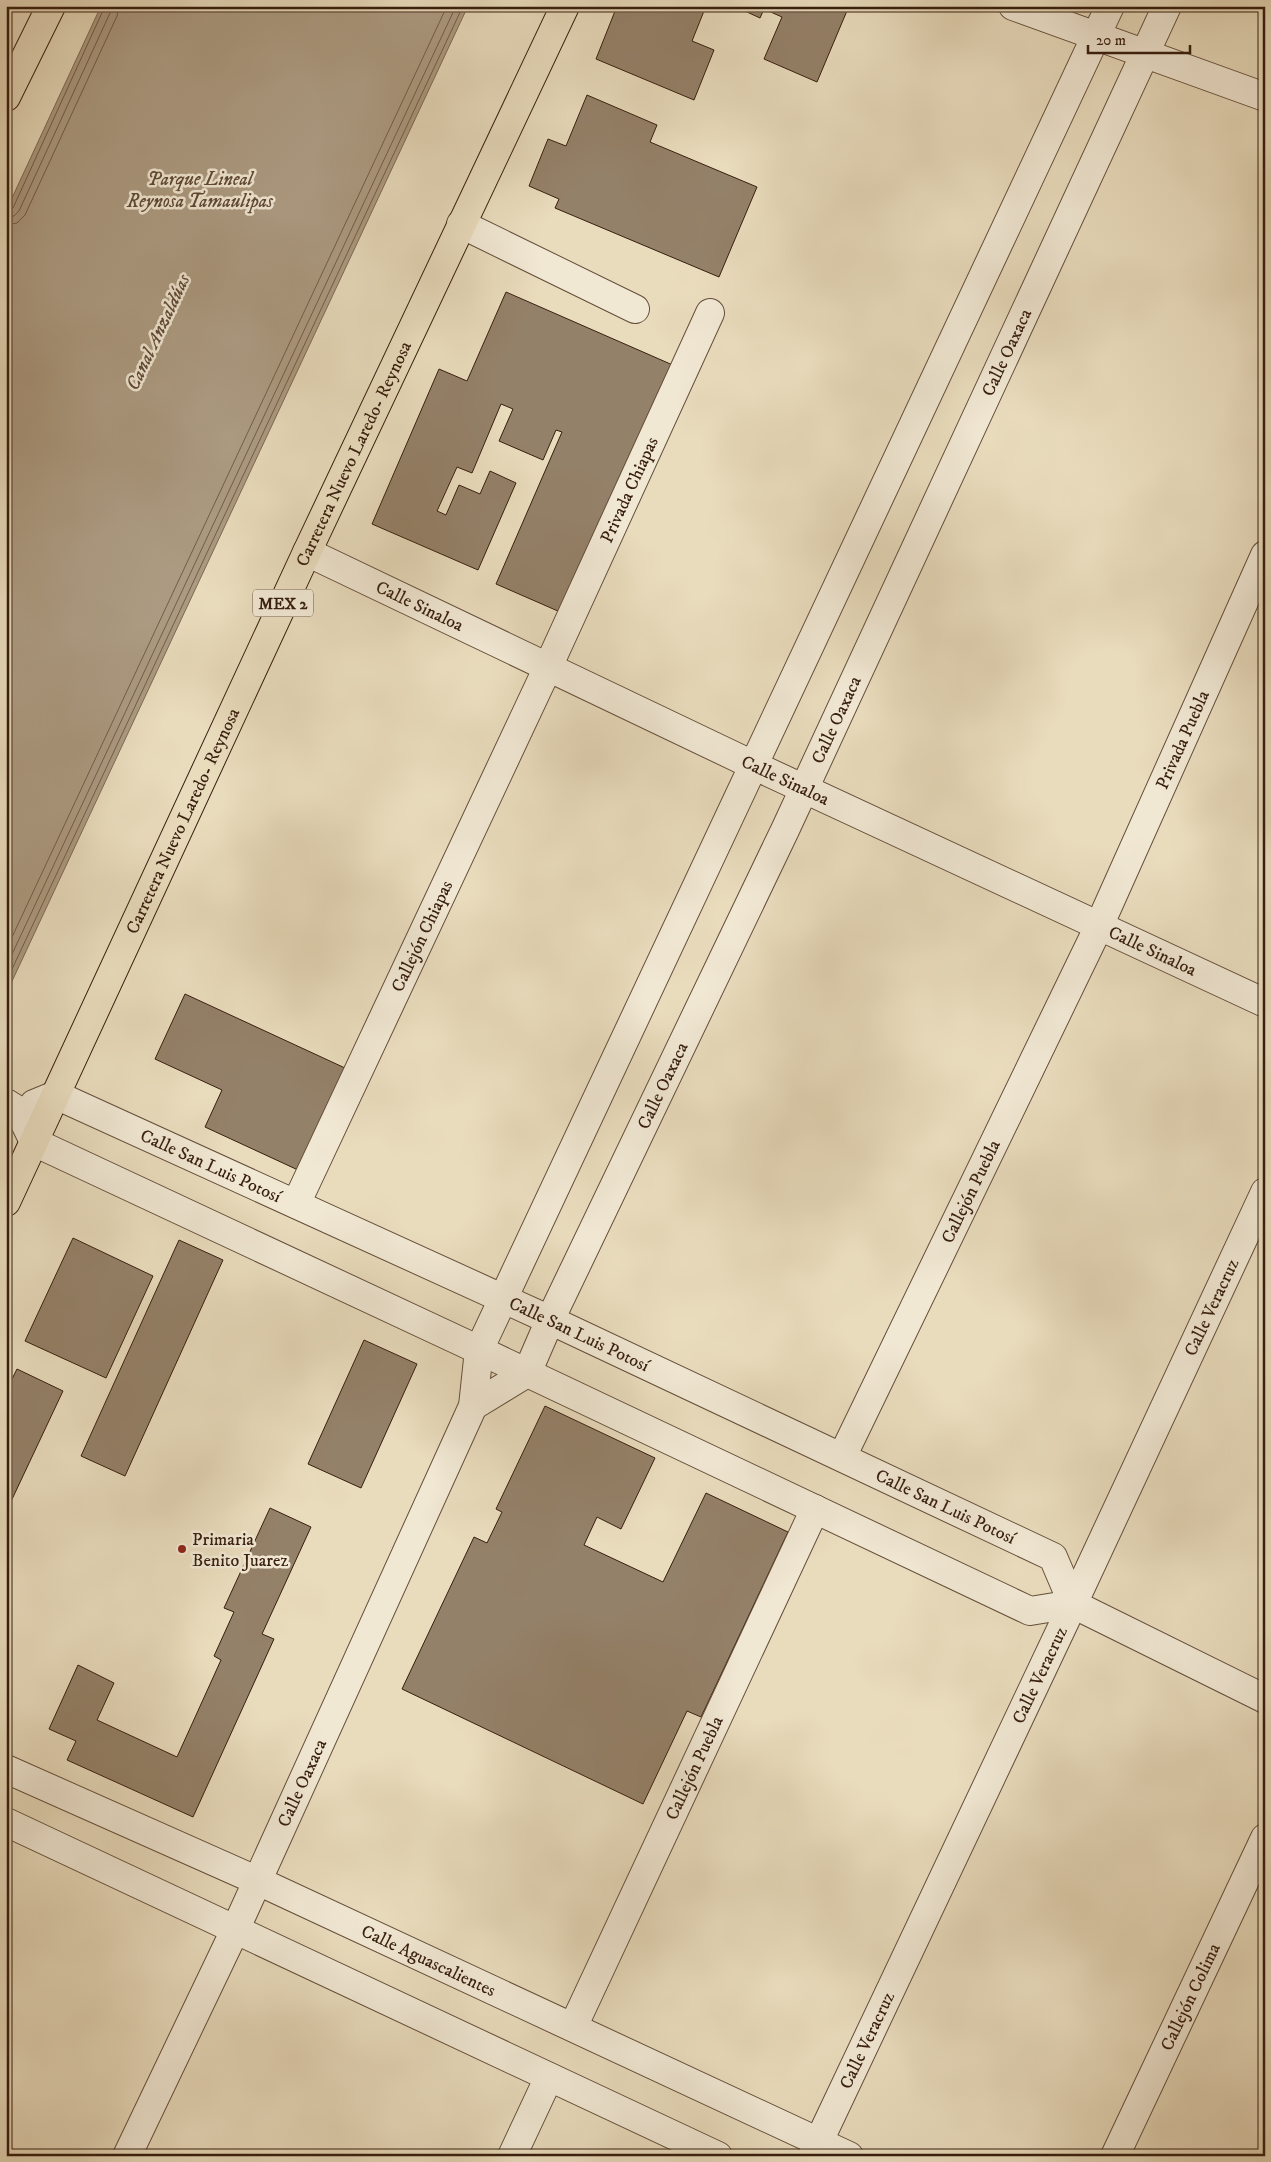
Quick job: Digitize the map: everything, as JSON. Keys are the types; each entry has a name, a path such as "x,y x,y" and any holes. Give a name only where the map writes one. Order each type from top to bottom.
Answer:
{"main road":[{"path":"6,97 51,6"},
{"name":"Carretera Nuevo Laredo- Reynosa","path":"6,1202 307,552 565,6"}],"street":[{"path":"1013,6 1265,97"},
{"name":"Calle Oaxaca","path":"127,2156 258,1881 472,1406 479,1350 755,766 1110,6"},
{"name":"Calle Oaxaca","path":"527,1372 803,788 1167,6"},
{"path":"461,224 635,309"},
{"name":"Privada Chiapas","path":"548,667 710,314"},
{"name":"Calle Sinaloa","path":"307,552 755,766 1265,1003"},
{"name":"Privada Puebla","path":"1098,926 1265,555"},
{"name":"Callejón Chiapas","path":"296,1204 548,667"},
{"name":"Callejón Puebla","path":"842,1457 1098,926"},
{"path":"56,1095 12,1107 34,1142 527,1372 1030,1611 1073,1604 1265,1699"},
{"name":"Calle San Luis Potosí","path":"56,1095 550,1320 1053,1556 1073,1604"},
{"name":"Calle Veracruz","path":"815,2148 1073,1604 1265,1192"},
{"path":"472,1406 527,1372"},
{"name":"Callejón Puebla","path":"573,2027 815,1509"},
{"name":"Calle Aguascalientes","path":"6,1769 258,1881 573,2027 815,2148 849,2156"},
{"path":"6,1822 236,1928 718,2156"},
{"name":"Callejón Colima","path":"1115,2156 1265,1838"},
{"path":"512,2156 549,2077"}],"water":[{"name":"Parque Lineal Reynosa Tamaulipas","path":"101,6 468,6 6,994 6,211"}],"building":[{"path":"617,6 706,6 692,41 714,50 694,100 596,59"},
{"path":"734,6 849,6 817,82 764,59 782,17 764,9 760,18"},
{"path":"587,95 657,125 650,142 757,187 719,277 555,208 559,199 529,186 548,139 566,146"},
{"path":"506,292 675,366 567,615 496,584 562,432 556,430 543,460 499,441 513,409 501,404 472,473 457,467 437,511 446,515 459,485 480,494 490,471 516,483 478,570 372,524 439,369 467,381"},
{"path":"185,994 345,1068 298,1170 205,1127 222,1090 155,1059"},
{"path":"73,1238 153,1276 106,1378 25,1341"},
{"path":"179,1240 223,1260 125,1476 81,1456"},
{"path":"364,1340 417,1364 361,1488 308,1464"},
{"path":"17,1369 63,1391 6,1512 6,1391"},
{"path":"545,1406 655,1458 621,1529 597,1517 584,1545 663,1582 706,1493 788,1532 701,1717 687,1711 643,1804 402,1689 474,1537 487,1543 502,1512 496,1509"},
{"path":"270,1508 311,1527 262,1634 274,1639 193,1817 67,1760 76,1741 49,1729 78,1665 114,1683 97,1720 177,1757 221,1660 214,1656 234,1612 224,1608"}],"place":[{"name":"Primaria Benito Juarez","path":"182,1549"}],"water label":[{"name":"Canal Anzaldúas","path":"157,332"}]}
